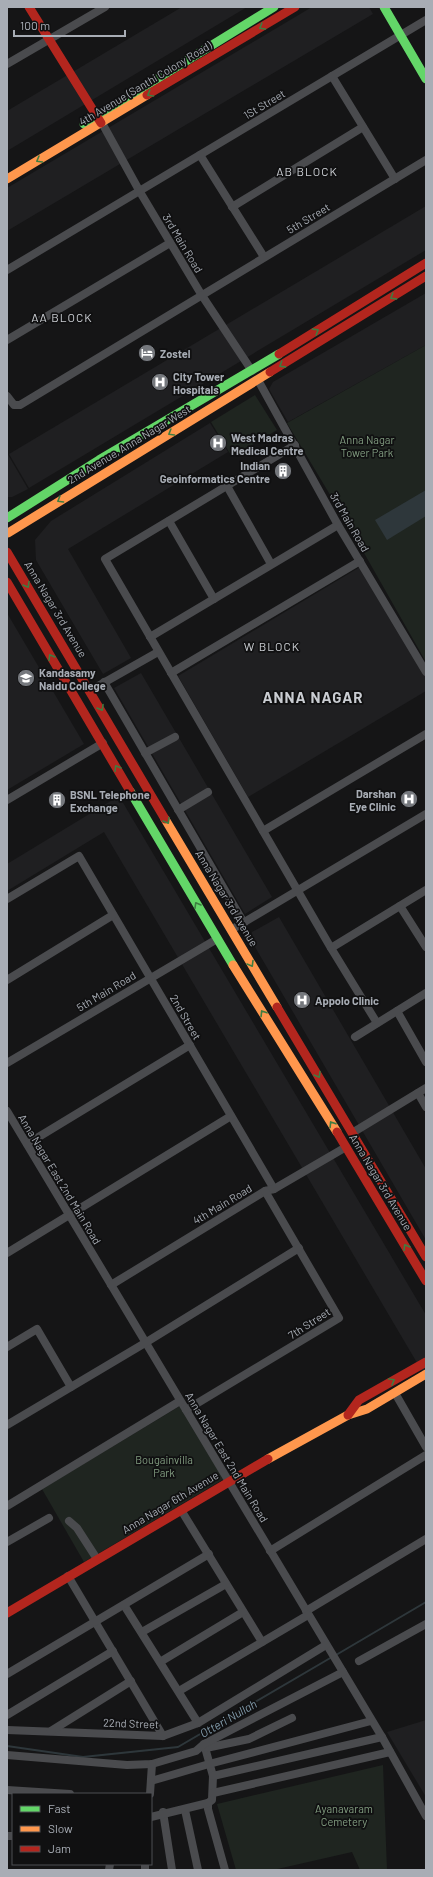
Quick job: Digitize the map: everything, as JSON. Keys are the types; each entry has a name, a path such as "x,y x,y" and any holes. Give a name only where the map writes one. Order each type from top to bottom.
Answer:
{"main road":[{"path":"29,7 99,120"},
{"name":"4th Avenue (Santhi Colony Road)","path":"7,179 274,7"},
{"name":"4th Avenue (Santhi Colony Road)","path":"7,169 99,120 295,7"},
{"path":"384,7 426,79"},
{"name":"2nd Avenue, Anna Nagar West","path":"7,518 99,460 252,371 426,263"},
{"name":"2nd Avenue, Anna Nagar West","path":"7,534 426,276"},
{"name":"Anna Nagar 3rd Avenue","path":"7,552 91,690 231,930 426,1258"},
{"name":"Anna Nagar 3rd Avenue","path":"7,582 217,939 346,1146 426,1281"},
{"name":"Anna Nagar 6th Avenue","path":"348,1415 359,1400 426,1362"},
{"name":"Anna Nagar 6th Avenue","path":"7,1613 228,1481 348,1415 366,1409 426,1374"}],"street":[{"path":"7,64 105,7"},
{"path":"400,35 426,20"},
{"name":"1St Street","path":"140,192 400,35"},
{"path":"332,76 395,179"},
{"name":"3rd Main Road","path":"99,120 201,294 252,371"},
{"path":"232,207 363,127"},
{"path":"200,155 264,257"},
{"name":"5th Street","path":"7,396 14,405 20,405 201,294 426,160"},
{"path":"7,270 140,192"},
{"path":"7,340 170,243"},
{"name":"3rd Main Road","path":"258,380 338,525 426,672"},
{"path":"295,445 105,560 331,948 377,1023"},
{"path":"227,486 271,564"},
{"path":"169,521 214,599"},
{"path":"150,637 338,525"},
{"path":"172,673 360,561"},
{"path":"91,690 158,652"},
{"path":"104,682 244,922"},
{"path":"263,831 426,734"},
{"path":"145,753 175,737"},
{"path":"7,800 102,743"},
{"path":"178,810 208,792"},
{"path":"231,930 426,814"},
{"name":"2nd Street","path":"7,900 78,856 274,1189"},
{"path":"331,948 426,890"},
{"path":"400,906 426,948"},
{"path":"7,980 113,915"},
{"name":"5th Main Road","path":"7,1063 217,939"},
{"path":"355,1037 426,993"},
{"path":"397,1011 426,1062"},
{"path":"27,1144 190,1045"},
{"path":"352,1133 426,1088"},
{"path":"418,1093 426,1107"},
{"name":"Anna Nagar East 2nd Main Road","path":"7,1111 371,1721 382,1737 426,1816"},
{"path":"7,1253 231,1116"},
{"name":"4th Main Road","path":"111,1285 265,1191 274,1189 346,1146"},
{"name":"7th Street","path":"186,1410 339,1318 265,1191"},
{"path":"7,1425 145,1343 299,1248"},
{"path":"7,1347 37,1329 71,1387"},
{"path":"395,1393 426,1447"},
{"path":"7,1506 180,1401"},
{"path":"270,1551 426,1455"},
{"path":"181,1510 262,1642"},
{"path":"7,1542 49,1518"},
{"path":"69,1521 77,1528 97,1559"},
{"path":"179,1692 262,1642 426,1539"},
{"path":"7,1674 208,1554"},
{"path":"68,1576 163,1736"},
{"path":"142,1632 226,1584"},
{"path":"124,1605 198,1723"},
{"path":"160,1662 243,1612"},
{"path":"359,1661 426,1624"},
{"name":"22nd Street","path":"7,1730 163,1736 198,1723 326,1645"},
{"path":"7,1715 113,1652"},
{"path":"7,1755 127,1765 152,1764 196,1751 343,1672"},
{"path":"51,1731 131,1681"},
{"path":"205,1746 248,1739 292,1718"},
{"path":"151,1781 208,1764 371,1721"},
{"path":"213,1776 382,1737"},
{"path":"152,1817 163,1812 185,1810 208,1803 212,1800 213,1776 208,1764 205,1746"},
{"path":"212,1793 390,1752"},
{"path":"150,1793 152,1764"},
{"path":"7,1790 35,1793"},
{"path":"208,1803 208,1809 225,1870"},
{"path":"185,1810 198,1870"},
{"path":"163,1812 172,1870"}],"shaded area":[{"path":"182,7 247,7 7,151 7,111"},
{"path":"312,7 369,7 373,14 7,231 7,188"},
{"path":"426,206 426,250 29,488 9,454"},
{"path":"426,293 426,345 288,422 269,389 273,382"},
{"path":"210,423 228,452 68,549 131,658 103,674 36,560 35,540 51,521"},
{"path":"7,453 28,489 12,497 7,497"},
{"path":"426,490 426,516 387,540 375,520"},
{"path":"360,567 426,677 426,691 248,797 178,676"},
{"name":"Kandasamy Naidu College","path":"7,613 84,744 7,790"},
{"path":"141,673 272,897 245,914 114,688"},
{"path":"119,796 426,1315 426,1378 104,832 7,891 7,864"},
{"path":"279,917 426,1169 426,1240 251,940 252,932"},
{"path":"426,1720 426,1797 387,1732"}],"green space":[{"name":"Anna Nagar Tower Park","path":"426,345 426,662 347,523 287,423"},
{"path":"255,395 277,430 232,457 211,422"},
{"name":"Bougainvilla Park","path":"180,1406 224,1479 84,1562 42,1489"},
{"name":"Ayanavaram Cemetery","path":"383,1765 387,1870 360,1870 352,1852 273,1870 236,1870 217,1804"}],"waterway":[{"name":"Otteri Nullah","path":"336,1655 426,1602"},
{"name":"Otteri Nullah","path":"7,1746 83,1757 178,1747 332,1657"}],"traffic: fast":[{"path":"84,124 274,7"},
{"path":"384,7 426,79"},
{"path":"7,518 99,460 279,354"},
{"path":"130,791 233,965"}],"traffic: slow":[{"path":"7,179 147,95"},
{"path":"8,533 270,372"},
{"path":"165,819 277,1007"},
{"path":"233,965 337,1132"},
{"path":"268,1459 348,1415 367,1409 426,1374"}],"traffic: jam":[{"path":"29,7 101,123"},
{"path":"147,95 295,7"},
{"path":"279,354 426,263"},
{"path":"270,372 426,276"},
{"path":"7,552 165,819"},
{"path":"7,582 130,791"},
{"path":"277,1007 426,1257"},
{"path":"337,1132 426,1281"},
{"path":"348,1415 359,1400 426,1362"},
{"path":"7,1613 268,1459"}],"place":[{"name":"Zostel","path":"147,353"},
{"name":"City Tower Hospitals","path":"160,382"},
{"name":"West Madras Medical Centre","path":"218,443"},
{"name":"Indian Geoinformatics Centre","path":"283,471"},
{"name":"Kandasamy Naidu College","path":"26,678"},
{"name":"Darshan Eye Clinic","path":"409,799"},
{"name":"BSNL Telephone Exchange","path":"57,800"},
{"name":"Appolo Clinic","path":"302,1000"}],"district":[{"name":"AB BLOCK","path":"307,171"},
{"name":"AA BLOCK","path":"62,317"},
{"name":"W BLOCK","path":"272,646"},
{"name":"ANNA NAGAR","path":"313,697"}]}
